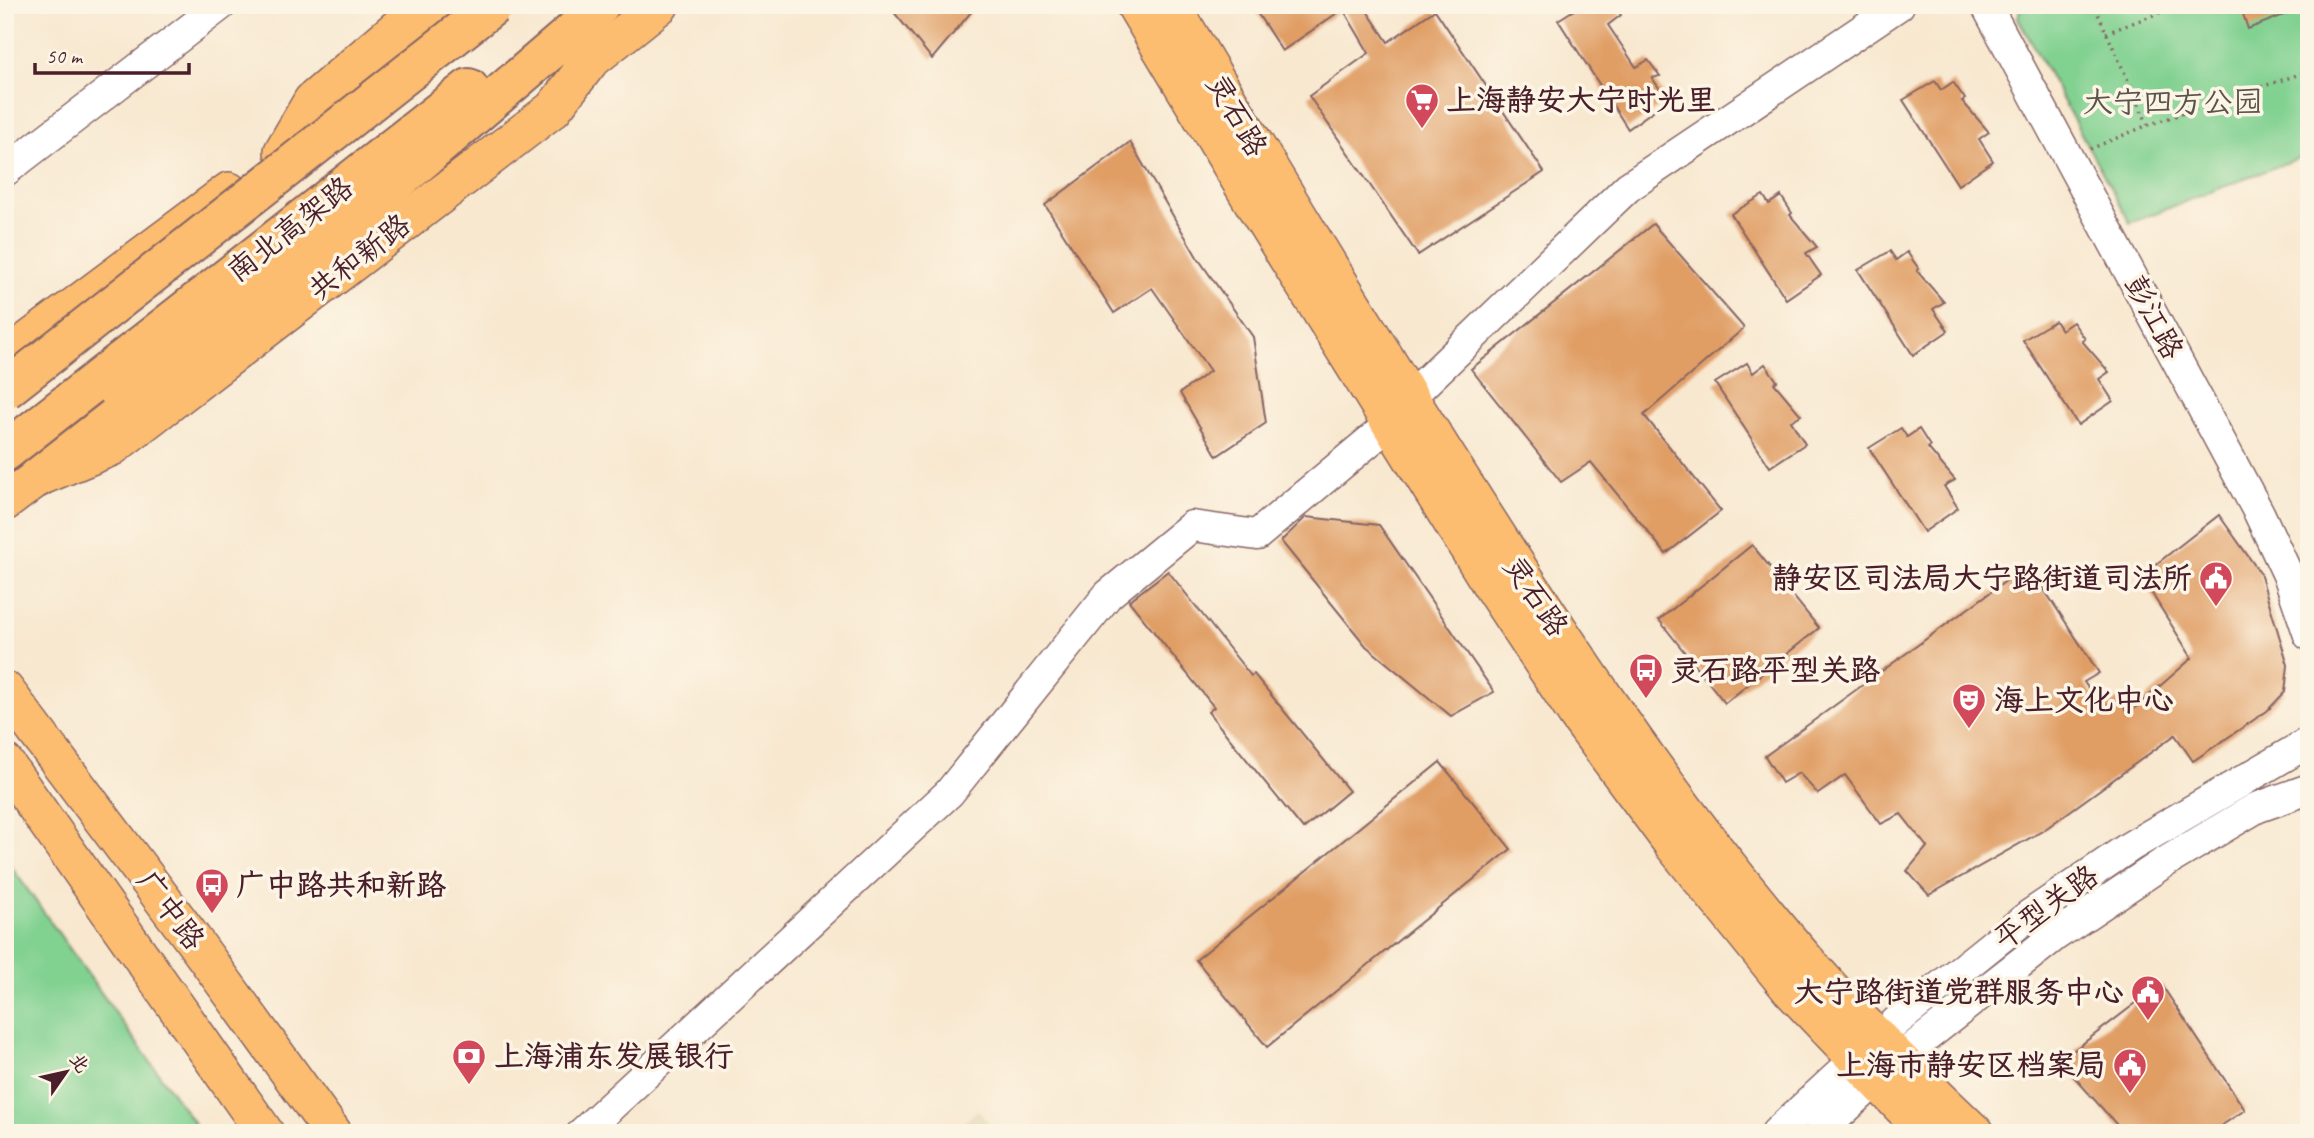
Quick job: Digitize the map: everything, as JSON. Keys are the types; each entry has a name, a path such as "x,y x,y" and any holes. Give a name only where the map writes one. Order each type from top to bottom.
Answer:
{"highway":[{"path":"283,151 460,5"},
{"name":"南北高架路","path":"5,390 494,5"},
{"name":"南北高架路","path":"5,452 574,5"},
{"path":"37,478 197,353 601,5"}],"main road":[{"path":"283,151 312,101 424,5"},
{"path":"5,358 283,151 353,115 488,5"},
{"path":"590,61 601,5"},
{"name":"共和新路","path":"37,478 69,432 388,170 601,5"},
{"name":"共和新路","path":"5,502 37,478 112,447 553,108 590,61 660,5"},
{"name":"灵石路","path":"1135,5 1260,214 1400,410"},
{"name":"灵石路","path":"1172,5 1275,180 1491,585 1577,715 1674,846 1790,989 1975,1133"},
{"name":"广中路","path":"5,690 180,922 333,1133"},
{"name":"广中路","path":"5,762 265,1133"},
{"name":"灵石路","path":"1878,1059 1930,1133"}],"street":[{"path":"5,171 221,5"},
{"path":"582,1133 949,793 1108,595 1192,526 1257,535 1400,410 1628,187 1899,5"},
{"name":"彭江路","path":"1986,5 2259,513 2288,577 2309,635"},
{"name":"平型关路","path":"1819,1133 1878,1059 2028,916 2131,846 2309,742"},
{"name":"平型关路","path":"1776,1133 1878,1059 2162,864 2256,808 2309,789"}],"path":[{"path":"2094,5 2148,125"},
{"path":"2106,33 2180,5"},
{"path":"2068,158 2148,125 2309,71"}],"shaded area":[{"path":"978,1110 997,1133 952,1133"}],"green space":[{"name":"大宁四方公园","path":"2021,5 2309,5 2309,154 2130,223 2018,18"},
{"path":"5,858 201,1133 5,1133"}],"building":[{"path":"888,5 977,5 932,59"},
{"path":"1252,5 1363,5 1388,42 1435,10 1544,172 1418,255 1309,96 1369,53 1343,9 1282,51"},
{"path":"1582,5 1613,5 1621,15 1608,25 1636,67 1648,60 1660,76 1652,78 1668,100 1628,129 1558,20"},
{"path":"2240,5 2306,5 2307,6 2248,29"},
{"path":"1935,81 1941,90 1953,82 1965,99 1962,101 1989,132 1979,139 1993,161 1958,185 1903,100"},
{"path":"1130,142 1197,257 1253,337 1266,423 1217,456 1180,393 1210,371 1152,288 1114,313 1045,205"},
{"path":"1763,195 1769,204 1781,196 1792,213 1790,215 1817,247 1806,253 1821,275 1786,299 1731,214"},
{"path":"1653,224 1744,328 1644,415 1721,511 1666,554 1591,462 1561,482 1471,369"},
{"path":"1890,251 1896,260 1907,252 1919,269 1917,271 1944,302 1933,309 1948,331 1913,355 1858,270"},
{"path":"2055,321 2061,330 2073,322 2085,339 2082,341 2109,372 2099,379 2113,401 2078,425 2023,340"},
{"path":"1747,363 1753,373 1765,364 1777,381 1774,383 1801,415 1791,421 1805,444 1770,467 1715,383"},
{"path":"1901,428 1907,437 1919,429 1930,446 1928,448 1955,480 1944,486 1958,508 1924,532 1869,448"},
{"name":"海上文化中心","path":"2219,515 2260,573 2288,665 2285,692 2267,711 2193,761 2175,735 2044,830 1929,895 1907,871 1927,847 1901,814 1881,824 1845,775 1818,794 1799,773 1782,783 1765,756 2028,565 2099,673 2084,682 2102,708 2119,699 2128,714 2192,658 2141,576"},
{"path":"1306,517 1379,525 1494,692 1451,716 1366,646 1281,541"},
{"path":"1752,545 1819,628 1725,703 1659,620"},
{"path":"1168,571 1251,676 1254,674 1349,791 1303,829 1208,712 1214,707 1129,601"},
{"path":"1440,762 1511,849 1267,1047 1196,960"},
{"name":"大宁路街道党群服务中心","path":"2161,984 2245,1110 2210,1133 2124,1133 2060,1061"}],"place":[{"name":"上海静安大宁时光里","path":"1422,130"},
{"name":"静安区司法局大宁路街道司法所","path":"2216,608"},
{"name":"灵石路平型关路","path":"1646,700"},
{"name":"海上文化中心","path":"1969,730"},
{"name":"广中路共和新路","path":"212,915"},
{"name":"大宁路街道党群服务中心","path":"2148,1022"},
{"name":"上海浦东发展银行","path":"469,1086"},
{"name":"上海市静安区档案局","path":"2130,1095"}]}
